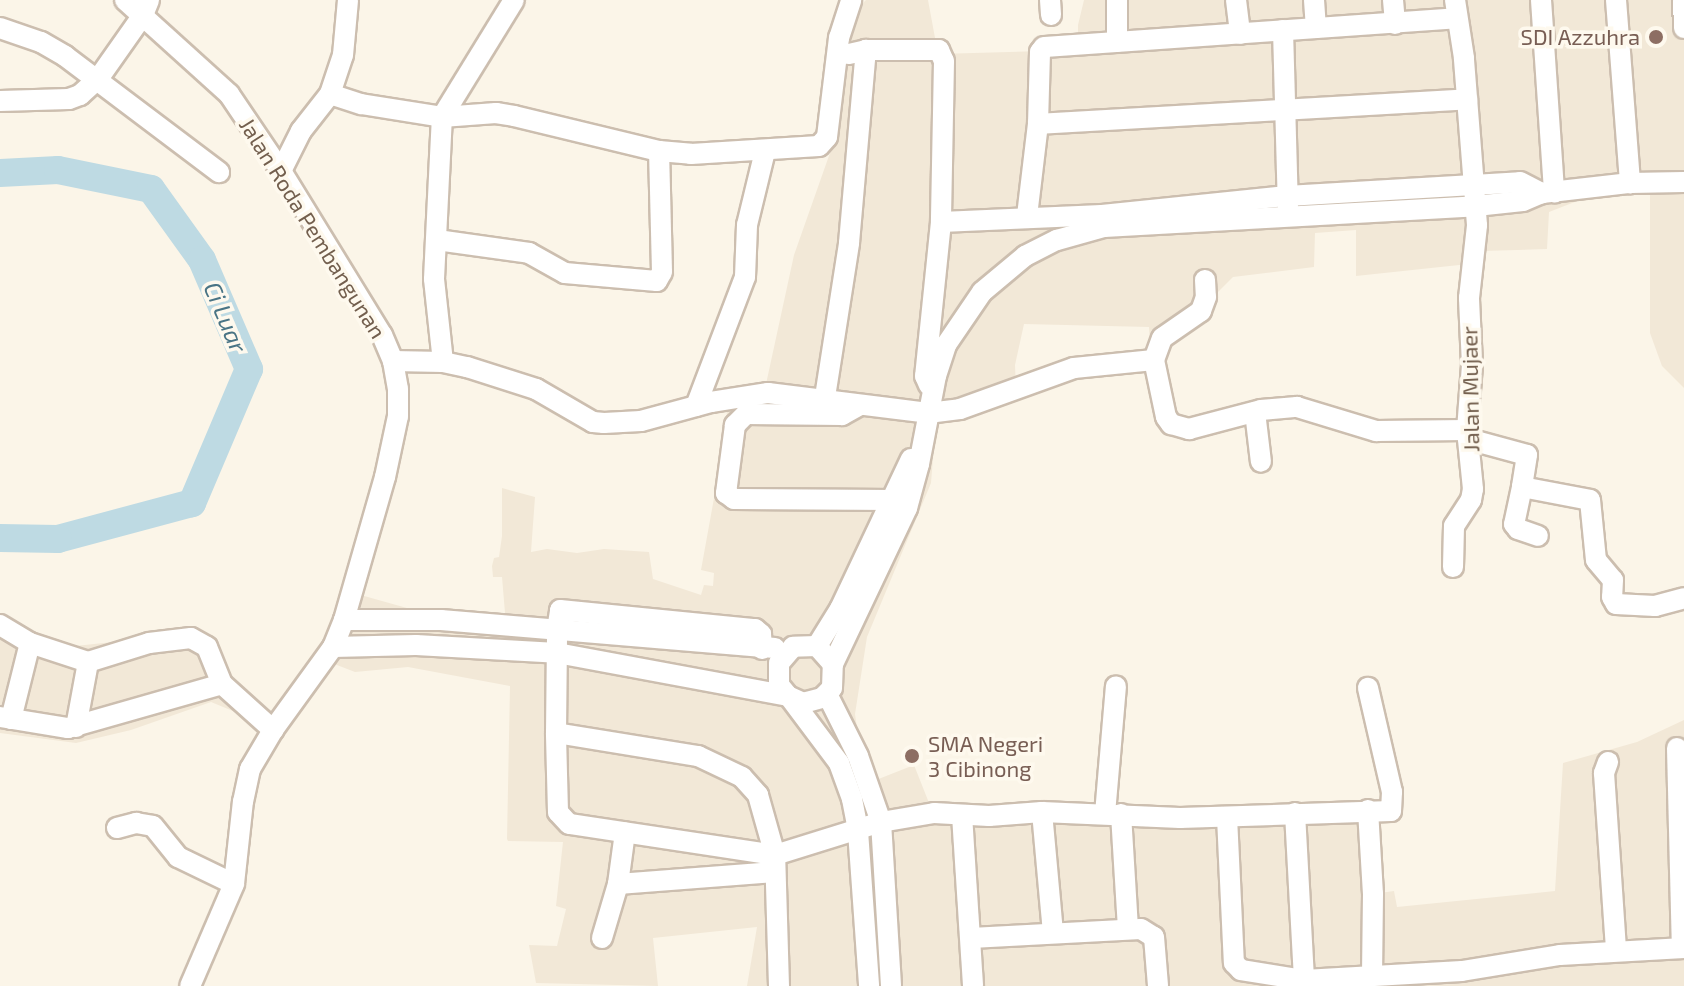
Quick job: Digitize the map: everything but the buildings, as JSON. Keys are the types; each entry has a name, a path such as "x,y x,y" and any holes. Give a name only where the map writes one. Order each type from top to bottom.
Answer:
{"street":[{"name":"Jalan Roda Pembangunan","path":"125,0 146,7 229,94 281,171 382,335 393,361 398,416 385,477 344,620 333,647 273,730 246,785 234,884 224,915 190,986"},
{"path":"281,171 301,131 330,94 343,55 348,0"},
{"path":"443,362 434,279 442,117 514,0"},
{"path":"330,94 361,104 442,117 496,113 514,116 659,151 811,148 824,142 839,38 851,0"},
{"path":"1117,0 1117,42"},
{"path":"1236,0 1240,34"},
{"path":"1314,0 1316,28"},
{"path":"1393,0 1395,24"},
{"path":"1541,0 1548,193"},
{"path":"1616,0 1630,183"},
{"path":"1683,3 1684,28"},
{"path":"0,101 69,99 80,95 98,79 146,7"},
{"path":"1027,216 1038,124 1041,50 1117,42 1395,24 1456,9"},
{"name":"Jalan Mujaer","path":"1453,567 1454,526 1471,500 1473,489 1468,434 1472,365 1469,298 1476,206 1470,105 1456,9"},
{"path":"0,28 41,42 98,79 219,172"},
{"path":"1283,30 1287,206"},
{"path":"825,397 851,230 858,52 942,52 941,222 925,376 930,403"},
{"path":"1038,124 1470,105"},
{"path":"437,240 529,253 565,273 657,281 662,272 659,151"},
{"path":"696,406 745,277 747,225 765,151"},
{"path":"941,222 1027,216 1103,221 1520,182 1548,193"},
{"path":"1287,206 1476,206 1630,183 1684,182"},
{"path":"344,620 441,620 762,649 817,646 848,612 907,508 930,403 946,345 955,328 1000,274 1057,240 1103,221"},
{"path":"1205,280 1206,297 1201,311 1162,338 1154,360 1166,417 1171,424 1189,429 1255,412 1297,407 1322,412 1364,429 1392,433 1468,434 1527,455 1514,524 1518,529 1538,536"},
{"path":"393,361 443,362 536,389 593,422 641,421 696,406 768,393 825,397 860,405 930,403 960,409 1074,368 1154,360"},
{"path":"860,405 842,415 746,414 735,425 726,493 734,499 892,500"},
{"path":"1255,412 1261,462"},
{"path":"333,647 416,645 557,653 810,703 827,694 834,680 833,664 848,612 907,464 919,450"},
{"path":"1522,487 1590,500 1596,560 1613,580 1612,597 1616,604 1655,606 1684,598"},
{"path":"0,625 30,643 88,662 149,643 191,638 207,647 222,684 273,730"},
{"path":"557,630 556,733 560,818 569,824 625,832 775,864"},
{"path":"30,643 6,718 61,728 76,727 222,684"},
{"path":"817,646 833,664"},
{"path":"793,647 783,657 777,670 779,685 849,760 858,831 869,986"},
{"path":"76,727 88,662"},
{"path":"1116,686 1113,814 1128,928"},
{"path":"618,884 775,864 881,822 934,813 1042,812 1227,817 1391,811 1393,800 1368,688"},
{"path":"827,694 849,760 881,822 891,986"},
{"path":"556,733 698,756 742,777 758,795 775,864 779,986"},
{"path":"1227,817 1235,966 1304,980 1372,976 1463,978 1560,955 1683,948 1681,812 1673,749"},
{"path":"1608,762 1604,773 1616,951"},
{"path":"1368,810 1373,894 1372,976"},
{"path":"1042,812 1053,933"},
{"path":"1295,813 1304,980"},
{"path":"962,815 973,986"},
{"path":"117,828 136,823 153,826 178,857 234,884"},
{"path":"602,938 618,884 625,832"},
{"path":"971,938 1141,929 1154,937 1158,986"}],"shaded area":[{"path":"866,0 928,0 938,54 1078,50 1078,25 1084,0 1684,0 1684,388 1662,366 1650,333 1650,187 1590,196 1549,212 1547,249 1481,251 1478,263 1356,276 1356,230 1315,233 1314,267 1233,277 1215,295 1150,343 1149,327 1024,324 1015,365 1016,390 941,417 935,433 931,483 867,637 855,714 858,735 876,780 914,765 933,813 1366,815 1373,894 1394,891 1397,907 1555,891 1563,763 1637,742 1684,720 1684,986 747,986 757,927 653,938 658,986 536,983 529,945 557,946 566,909 556,906 563,842 507,839 510,686 408,667 355,672 324,660 350,592 414,610 464,617 485,619 505,613 502,577 493,577 492,566 494,558 499,557 502,536 502,488 535,497 531,552 547,549 577,553 604,549 649,552 653,579 701,595 704,585 713,586 714,573 701,570 727,410 761,407 794,255 831,150 835,99 856,10"},
{"path":"0,619 75,646 180,635 269,712 262,723 211,702 131,730 76,743 0,733"}],"waterway":[{"name":"Ci Luar","path":"0,173 58,170 151,189 202,260 249,369 192,503 58,539 0,538"}],"place":[{"name":"SDI Azzuhra","path":"1656,37"},
{"name":"SMA Negeri 3 Cibinong","path":"912,756"}]}
